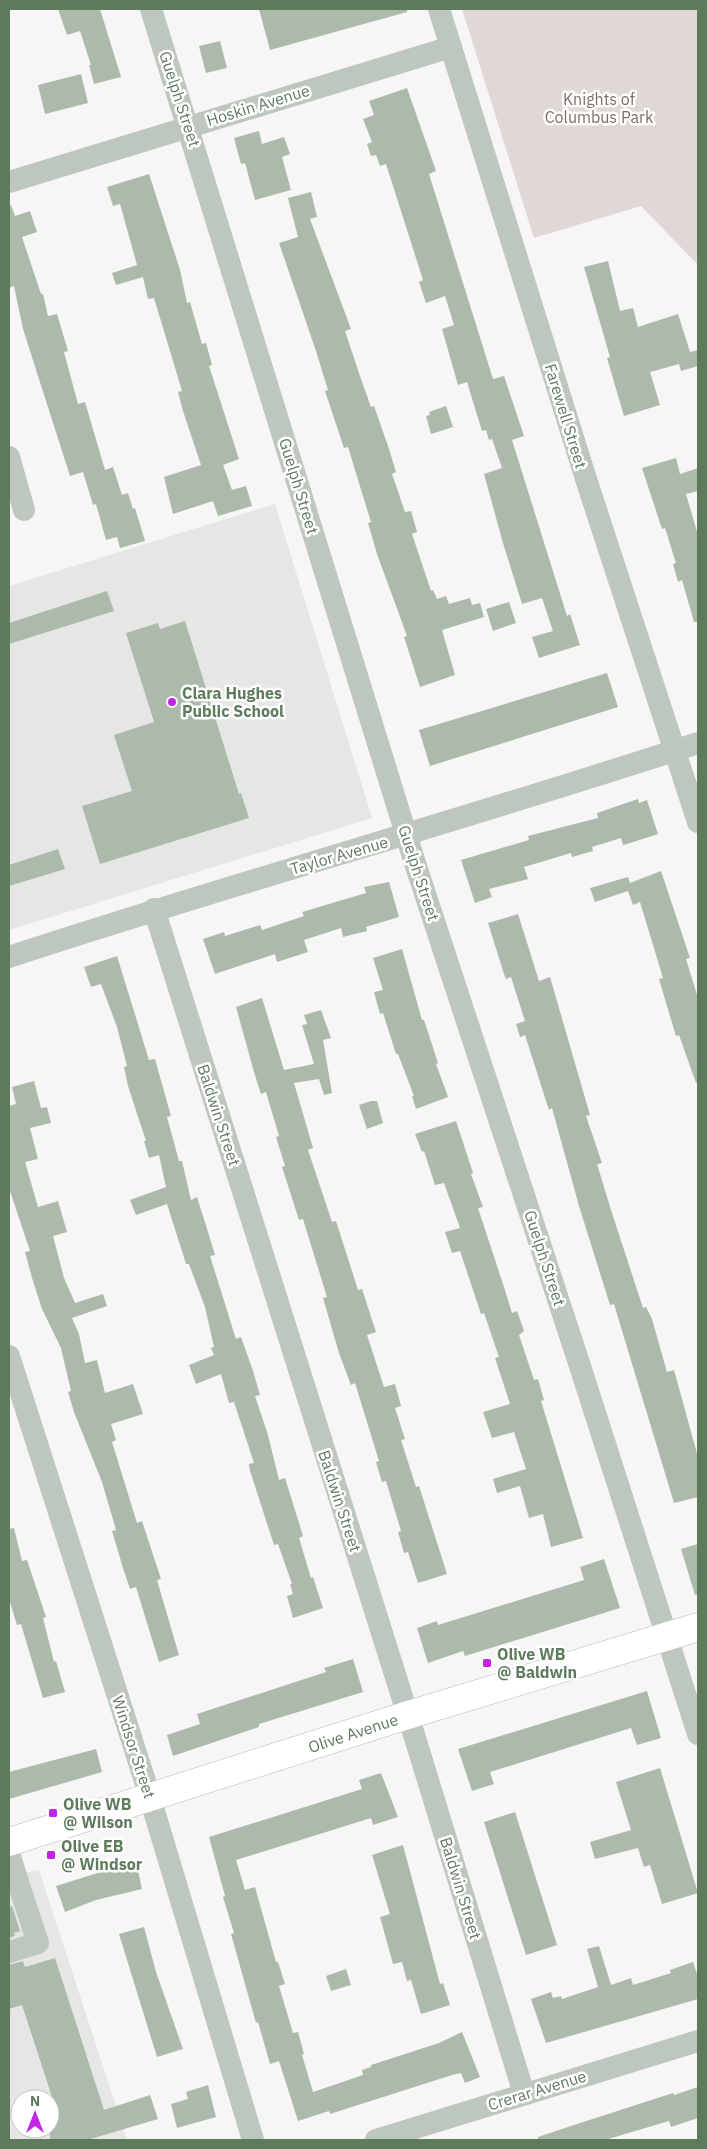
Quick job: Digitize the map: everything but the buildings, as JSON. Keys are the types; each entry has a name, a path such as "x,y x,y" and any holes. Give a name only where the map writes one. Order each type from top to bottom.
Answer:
{"main road":[{"name":"Olive Avenue","path":"9,1842 408,1715 698,1627"}],"street":[{"name":"Guelph Street","path":"151,9 406,835 668,1636 698,1734"},
{"name":"Farewell Street","path":"439,9 586,479 698,822"},
{"name":"Hoskin Avenue","path":"9,182 451,47"},
{"path":"9,457 24,510"},
{"name":"Taylor Avenue","path":"9,957 154,909 406,835 698,743"},
{"name":"Baldwin Street","path":"154,909 408,1715 524,2094"},
{"name":"Windsor Street","path":"9,1356 150,1798 253,2140"},
{"path":"9,1853 13,1880 38,1943 9,1952"},
{"name":"Crerar Avenue","path":"376,2140 698,2040"}],"shaded area":[{"name":"Clara Hughes Public School","path":"275,504 372,818 9,930 9,586"},
{"path":"39,1870 127,2140 9,2140 9,1877"}],"green space":[{"name":"Knights of Columbus Park","path":"462,9 698,9 698,265 641,206 534,238"}],"place":[{"name":"Clara Hughes Public School","path":"172,702"},
{"name":"Olive WB @ Baldwin","path":"487,1663"},
{"name":"Olive WB @ Wilson","path":"53,1813"},
{"name":"Olive EB @ Windsor","path":"51,1855"}]}
